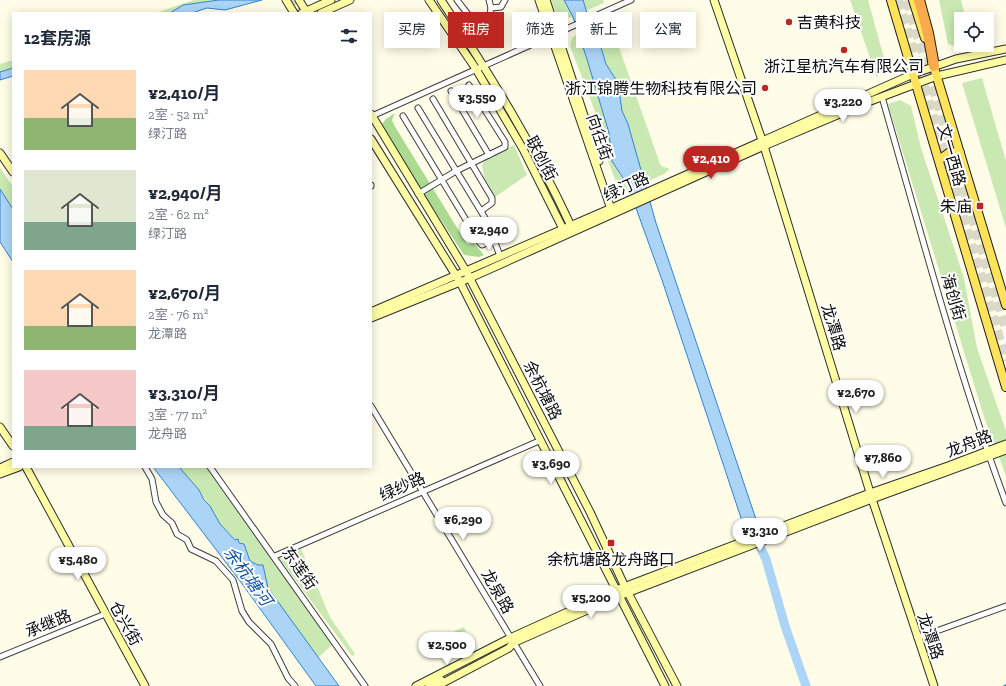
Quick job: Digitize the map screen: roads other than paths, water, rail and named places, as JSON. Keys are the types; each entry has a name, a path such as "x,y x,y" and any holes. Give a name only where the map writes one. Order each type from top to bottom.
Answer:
{"highway":[{"path":"919,0 928,33 934,66"}],"main road":[{"name":"文一西路","path":"891,0 1006,387"},
{"path":"913,0 1006,305"},
{"path":"939,160 950,152 960,154"}],"street":[{"path":"286,0 293,12"},
{"path":"299,0 305,12 331,0"},
{"path":"323,12 350,0"},
{"name":"联创街","path":"429,0 476,69 523,149 563,229"},
{"name":"联创街","path":"441,0 485,66 528,140 571,226"},
{"path":"458,0 477,26 480,26 489,20 491,8 489,0"},
{"path":"491,8 501,6 505,0"},
{"name":"向往街","path":"539,0 544,12"},
{"name":"向往街","path":"546,0 549,12"},
{"path":"568,28 631,0"},
{"name":"龙潭路","path":"714,0 763,143 871,496 934,686"},
{"path":"372,117 524,48"},
{"name":"向往街","path":"559,48 614,211"},
{"name":"绿汀路","path":"372,318 470,278 631,202 913,74 956,59 1006,49"},
{"name":"绿汀路","path":"763,143 937,76 1006,60"},
{"path":"418,194 456,171 505,146 505,142 469,85"},
{"path":"451,91 489,155"},
{"name":"海创街","path":"882,97 988,453 1006,503"},
{"path":"433,99 492,198 492,203 481,211"},
{"path":"418,108 493,231 494,240 500,256"},
{"path":"403,116 480,243 482,245 494,240"},
{"name":"余杭塘路","path":"372,118 382,132 470,278 677,686"},
{"name":"余杭塘路","path":"372,141 460,282 539,441 665,686"},
{"path":"0,153 12,171"},
{"name":"绿汀路","path":"372,312 563,229 614,211"},
{"name":"龙泉路","path":"372,408 424,491 540,686"},
{"path":"0,427 12,445"},
{"name":"绿纱路","path":"275,556 539,441"},
{"name":"龙舟路","path":"416,686 618,593 988,453 1006,444"},
{"name":"龙舟路","path":"988,453 1006,450"},
{"path":"0,468 12,462"},
{"path":"0,474 16,468"},
{"name":"仓兴街","path":"27,468 71,546 105,614 145,686"},
{"path":"146,468 152,479 156,502 163,515 172,523 177,534 187,540 191,549 216,561 229,575 235,586 242,611 249,622 271,644 288,678 295,686"},
{"name":"东莲街","path":"211,468 275,556 365,686"},
{"path":"917,638 1006,606"},
{"name":"承继路","path":"0,657 105,614"},
{"name":"龙舟路","path":"437,686 509,648 512,641"},
{"name":"龙舟路","path":"429,686 474,660 483,662"}],"water":[{"path":"219,0 262,0 225,10 207,8 195,12 172,12 183,5"},
{"path":"564,0 583,0 587,12 576,12 576,26"},
{"path":"583,48 601,48 606,64 618,83 622,111 628,124 656,223 760,531 747,536 662,280 628,186 612,161 609,133"},
{"path":"12,68 12,76 0,80 0,72"},
{"path":"0,189 12,207 12,260 0,242"},
{"name":"余杭塘河","path":"154,468 180,468 199,490 220,524 235,540 238,539 239,543 244,544 250,561 258,565 263,565 268,588 339,686 316,686 240,581"}],"waterway":[{"path":"755,536 766,559 785,626 806,686"}],"tunnel":[{"path":"291,0 298,12"},
{"path":"898,0 1006,361"},
{"path":"907,0 1006,328"}],"place":[{"name":"吉黄科技","path":"789,22"},
{"name":"浙江星杭汽车有限公司","path":"844,50"},
{"name":"浙江锦腾生物科技有限公司","path":"765,88"},
{"name":"朱庙","path":"980,206"},
{"name":"余杭塘路龙舟路口","path":"611,543"}]}
